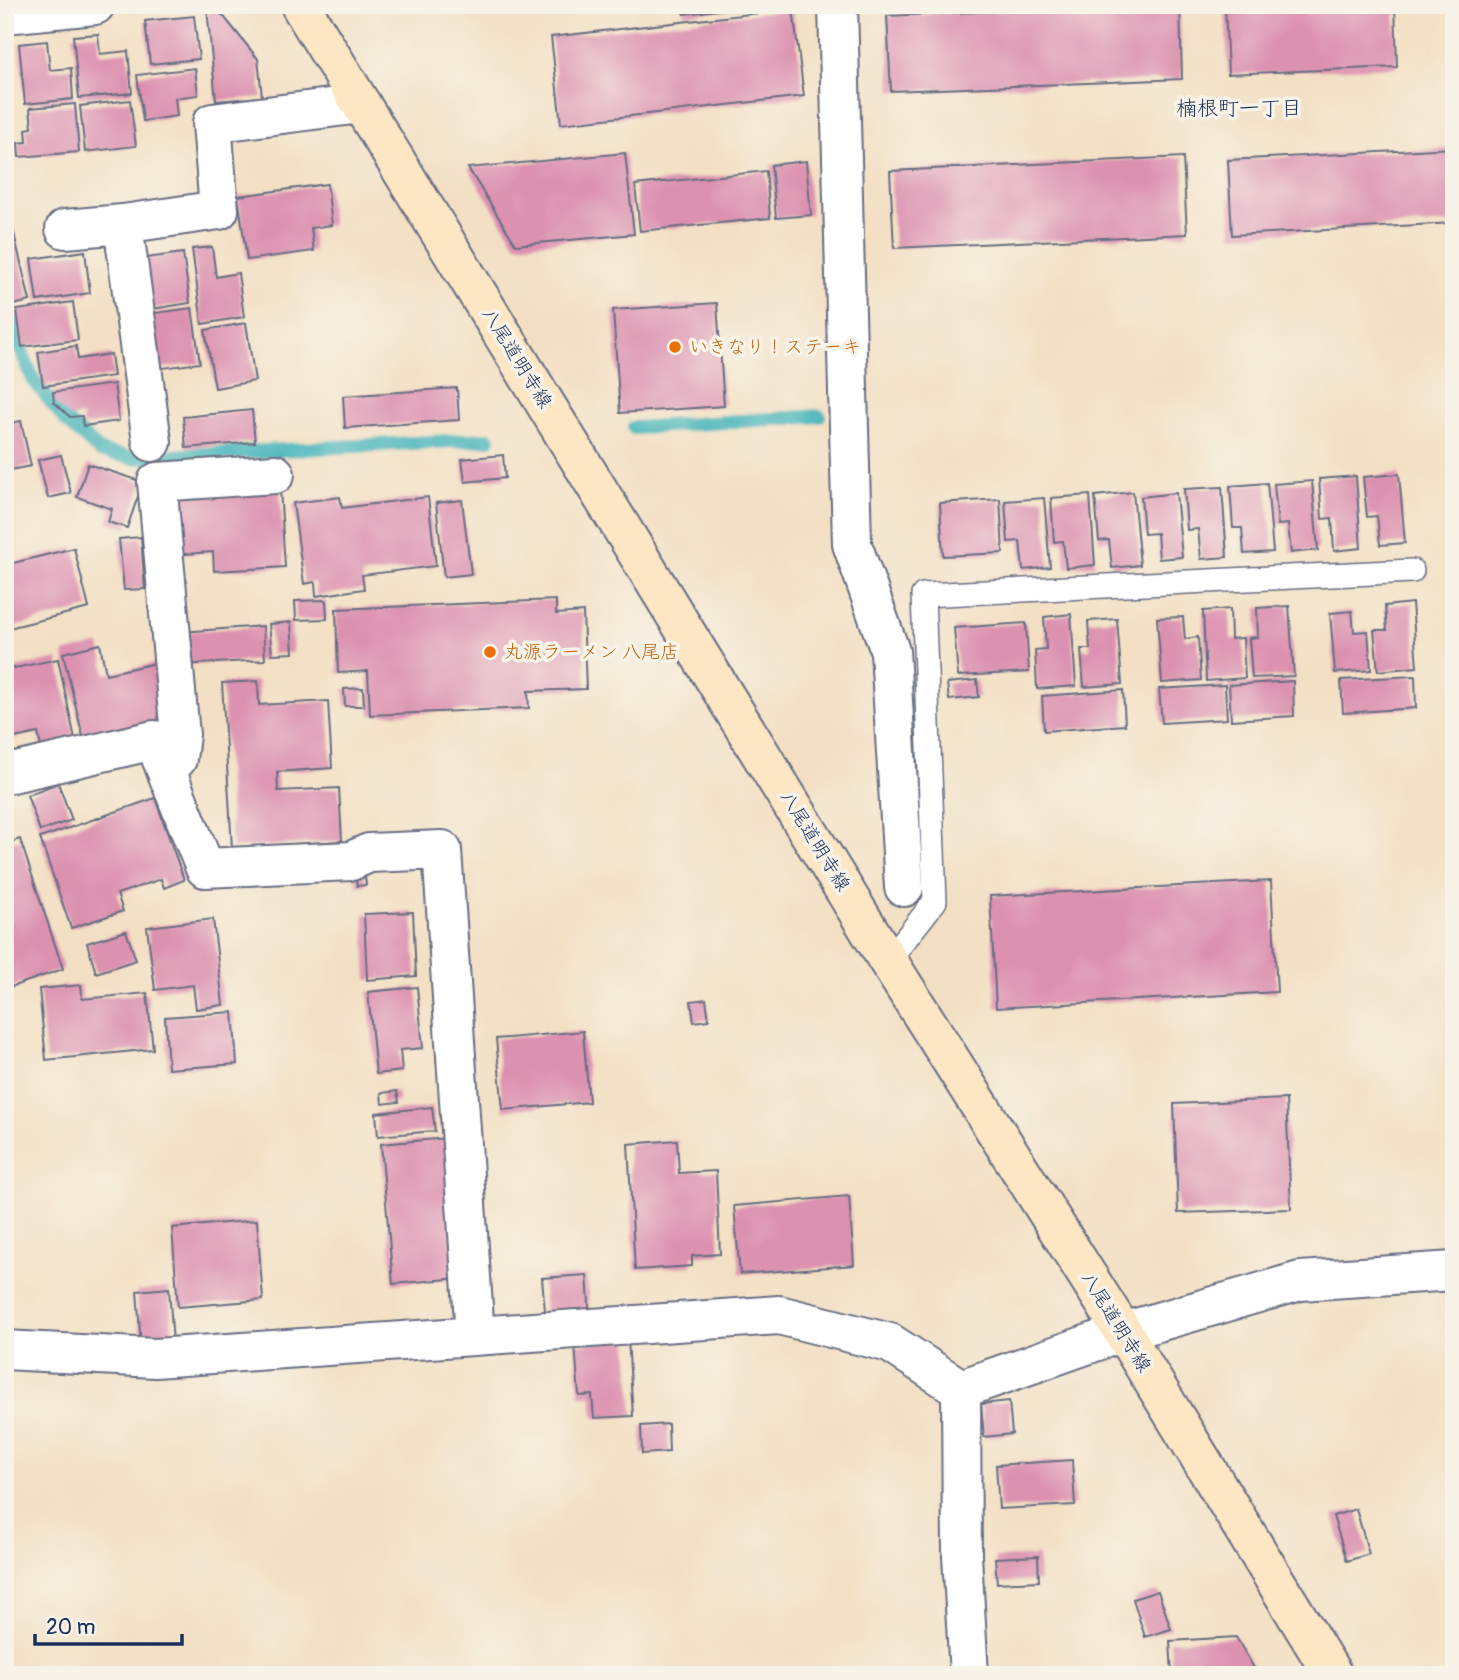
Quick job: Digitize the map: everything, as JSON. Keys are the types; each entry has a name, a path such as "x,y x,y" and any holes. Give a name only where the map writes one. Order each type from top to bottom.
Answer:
{"main road":[{"name":"八尾道明寺線","path":"300,5 888,961 1123,1332 1333,1675"}],"street":[{"path":"5,14 95,5"},
{"path":"838,5 852,544 890,650 904,887"},
{"path":"65,229 123,225 219,210 212,123 361,104"},
{"path":"123,225 152,442"},
{"path":"166,770 177,759 180,735 157,482 275,474"},
{"path":"5,773 154,740 205,868 351,861 369,853 442,850 475,1336"},
{"path":"961,1389 1123,1332 1300,1281 1454,1272"},
{"path":"5,1350 155,1358 779,1315 890,1343 961,1389"},
{"path":"961,1389 962,1556 968,1675"}],"lane":[{"path":"888,961 935,901 923,595 1412,572"}],"building":[{"path":"683,5 745,5 745,7 684,14"},
{"path":"1180,5 1182,79 891,91 887,16"},
{"path":"1225,5 1395,5 1397,67 1228,74"},
{"path":"207,8 217,8 258,59 262,97 216,101"},
{"path":"793,9 804,96 561,124 551,37"},
{"path":"194,16 199,59 150,64 145,21"},
{"path":"98,34 100,54 128,51 132,93 79,98 73,36"},
{"path":"47,41 50,70 71,68 73,99 25,104 19,44"},
{"path":"195,68 198,95 175,98 177,116 143,121 137,75"},
{"path":"130,100 136,146 85,152 80,106"},
{"path":"75,104 79,152 19,157 18,143 27,142 26,129 32,128 30,108"},
{"path":"1454,148 1454,223 1232,235 1228,160"},
{"path":"625,153 634,234 516,245 468,168"},
{"path":"1183,157 1187,234 894,248 890,171"},
{"path":"806,161 811,215 776,218 771,165"},
{"path":"766,171 770,218 640,231 635,185"},
{"path":"327,184 332,225 311,228 314,251 247,260 238,196"},
{"path":"12,225 30,301 9,306 5,289 5,227"},
{"path":"212,247 216,277 238,273 244,317 202,324 192,249"},
{"path":"85,251 90,293 37,301 31,259"},
{"path":"183,253 190,303 146,310 139,259"},
{"path":"73,302 78,340 22,347 17,310"},
{"path":"717,303 724,406 620,413 613,310"},
{"path":"192,308 200,363 156,369 148,314"},
{"path":"246,323 255,381 215,388 205,330"},
{"path":"76,346 78,359 111,354 114,376 43,386 38,352"},
{"path":"114,384 119,421 83,426 82,416 70,417 54,402 53,392"},
{"path":"457,388 459,420 345,428 343,396"},
{"path":"252,410 255,442 186,448 183,417"},
{"path":"21,421 31,466 5,471 5,424"},
{"path":"61,455 71,493 48,498 38,460"},
{"path":"503,455 505,478 465,482 462,459"},
{"path":"88,464 143,482 127,528 108,522 112,509 77,497"},
{"path":"1399,474 1405,543 1380,545 1377,516 1367,517 1363,477"},
{"path":"1356,476 1361,548 1334,551 1332,518 1322,519 1319,479"},
{"path":"1312,481 1318,550 1291,553 1288,524 1278,525 1274,484"},
{"path":"1267,483 1273,552 1244,554 1242,528 1233,528 1230,486"},
{"path":"1222,487 1227,557 1201,559 1198,529 1187,530 1184,489"},
{"path":"280,488 285,567 214,571 213,552 171,555 168,494"},
{"path":"1133,492 1140,565 1112,568 1109,540 1099,541 1095,496"},
{"path":"1176,493 1182,557 1159,559 1157,533 1144,534 1141,497"},
{"path":"1090,495 1095,565 1066,568 1063,541 1054,542 1051,498"},
{"path":"340,497 342,508 428,497 436,566 362,575 364,589 316,596 315,582 304,584 293,503"},
{"path":"1044,498 1050,567 1023,570 1020,541 1008,542 1005,501"},
{"path":"1000,499 1003,553 943,556 940,503"},
{"path":"462,500 471,574 444,577 436,503"},
{"path":"141,537 145,589 124,590 119,539"},
{"path":"74,548 89,608 5,629 5,565"},
{"path":"326,600 327,619 296,620 295,601"},
{"path":"556,600 556,614 583,612 586,689 528,691 529,708 370,715 368,671 338,673 336,609"},
{"path":"1412,603 1417,667 1378,671 1374,630 1387,630 1385,606"},
{"path":"1289,606 1294,676 1252,678 1249,638 1258,637 1257,608"},
{"path":"1230,609 1231,639 1243,638 1245,678 1206,681 1203,611"},
{"path":"1352,611 1354,632 1368,631 1371,670 1335,673 1330,613"},
{"path":"1071,614 1076,686 1037,689 1035,650 1046,649 1044,617"},
{"path":"1183,617 1185,639 1198,637 1201,680 1162,683 1157,618"},
{"path":"1117,619 1122,684 1084,687 1081,649 1090,649 1088,621"},
{"path":"291,622 293,653 272,654 269,624"},
{"path":"1026,623 1029,672 958,676 954,628"},
{"path":"263,626 265,660 183,665 181,632"},
{"path":"100,644 106,674 156,663 170,722 84,741 63,653"},
{"path":"58,659 75,739 41,747 38,733 5,740 5,670"},
{"path":"1415,676 1416,708 1343,713 1341,680"},
{"path":"977,680 979,697 949,700 947,683"},
{"path":"258,681 259,705 328,701 332,768 277,772 278,791 339,788 342,841 232,848 222,683"},
{"path":"1293,681 1294,716 1231,720 1229,685"},
{"path":"1225,685 1227,719 1162,723 1159,689"},
{"path":"363,688 364,706 345,706 344,689"},
{"path":"1123,690 1125,725 1044,731 1042,696"},
{"path":"58,783 72,820 40,831 27,795"},
{"path":"155,798 184,880 164,888 161,879 117,894 123,911 71,928 40,838"},
{"path":"20,839 63,969 5,989 5,844"},
{"path":"364,868 366,885 357,886 354,869"},
{"path":"1271,881 1277,992 996,1008 990,896"},
{"path":"413,912 416,976 367,980 364,914"},
{"path":"213,919 223,1005 196,1009 193,985 155,990 147,927"},
{"path":"126,931 136,960 96,973 87,943"},
{"path":"81,985 82,999 147,993 153,1049 46,1060 39,989"},
{"path":"417,987 423,1048 400,1050 402,1071 376,1074 368,992"},
{"path":"706,999 709,1020 694,1022 691,1001"},
{"path":"233,1012 237,1064 168,1069 165,1017"},
{"path":"583,1031 589,1102 503,1110 496,1039"},
{"path":"397,1091 399,1102 382,1104 381,1093"},
{"path":"1286,1099 1291,1209 1178,1213 1174,1104"},
{"path":"432,1107 435,1131 378,1136 376,1113"},
{"path":"447,1138 460,1278 393,1284 381,1144"},
{"path":"677,1140 679,1173 716,1171 720,1254 692,1256 692,1266 635,1270 628,1144"},
{"path":"849,1196 854,1265 740,1274 734,1206"},
{"path":"257,1220 263,1300 178,1307 172,1228"},
{"path":"587,1275 590,1318 546,1321 542,1278"},
{"path":"169,1288 173,1343 141,1346 137,1291"},
{"path":"628,1339 633,1416 594,1418 592,1395 579,1396 575,1344"},
{"path":"1009,1401 1012,1434 984,1437 981,1404"},
{"path":"668,1424 669,1452 642,1454 641,1426"},
{"path":"1072,1460 1075,1505 999,1509 996,1465"},
{"path":"1356,1509 1369,1554 1347,1561 1333,1516"},
{"path":"1038,1556 1039,1581 997,1583 995,1558"},
{"path":"1158,1591 1171,1629 1145,1637 1133,1599"},
{"path":"1236,1637 1258,1675 1172,1675 1170,1641"}],"waterway":[{"path":"5,303 34,381 65,420 100,451 132,458 489,439"},
{"path":"634,428 819,416"}],"place":[{"name":"いきなり！ステーキ","path":"675,347"},
{"name":"丸源ラーメン 八尾店","path":"490,652"}],"district":[{"name":"楠根町一丁目","path":"1239,108"}]}
